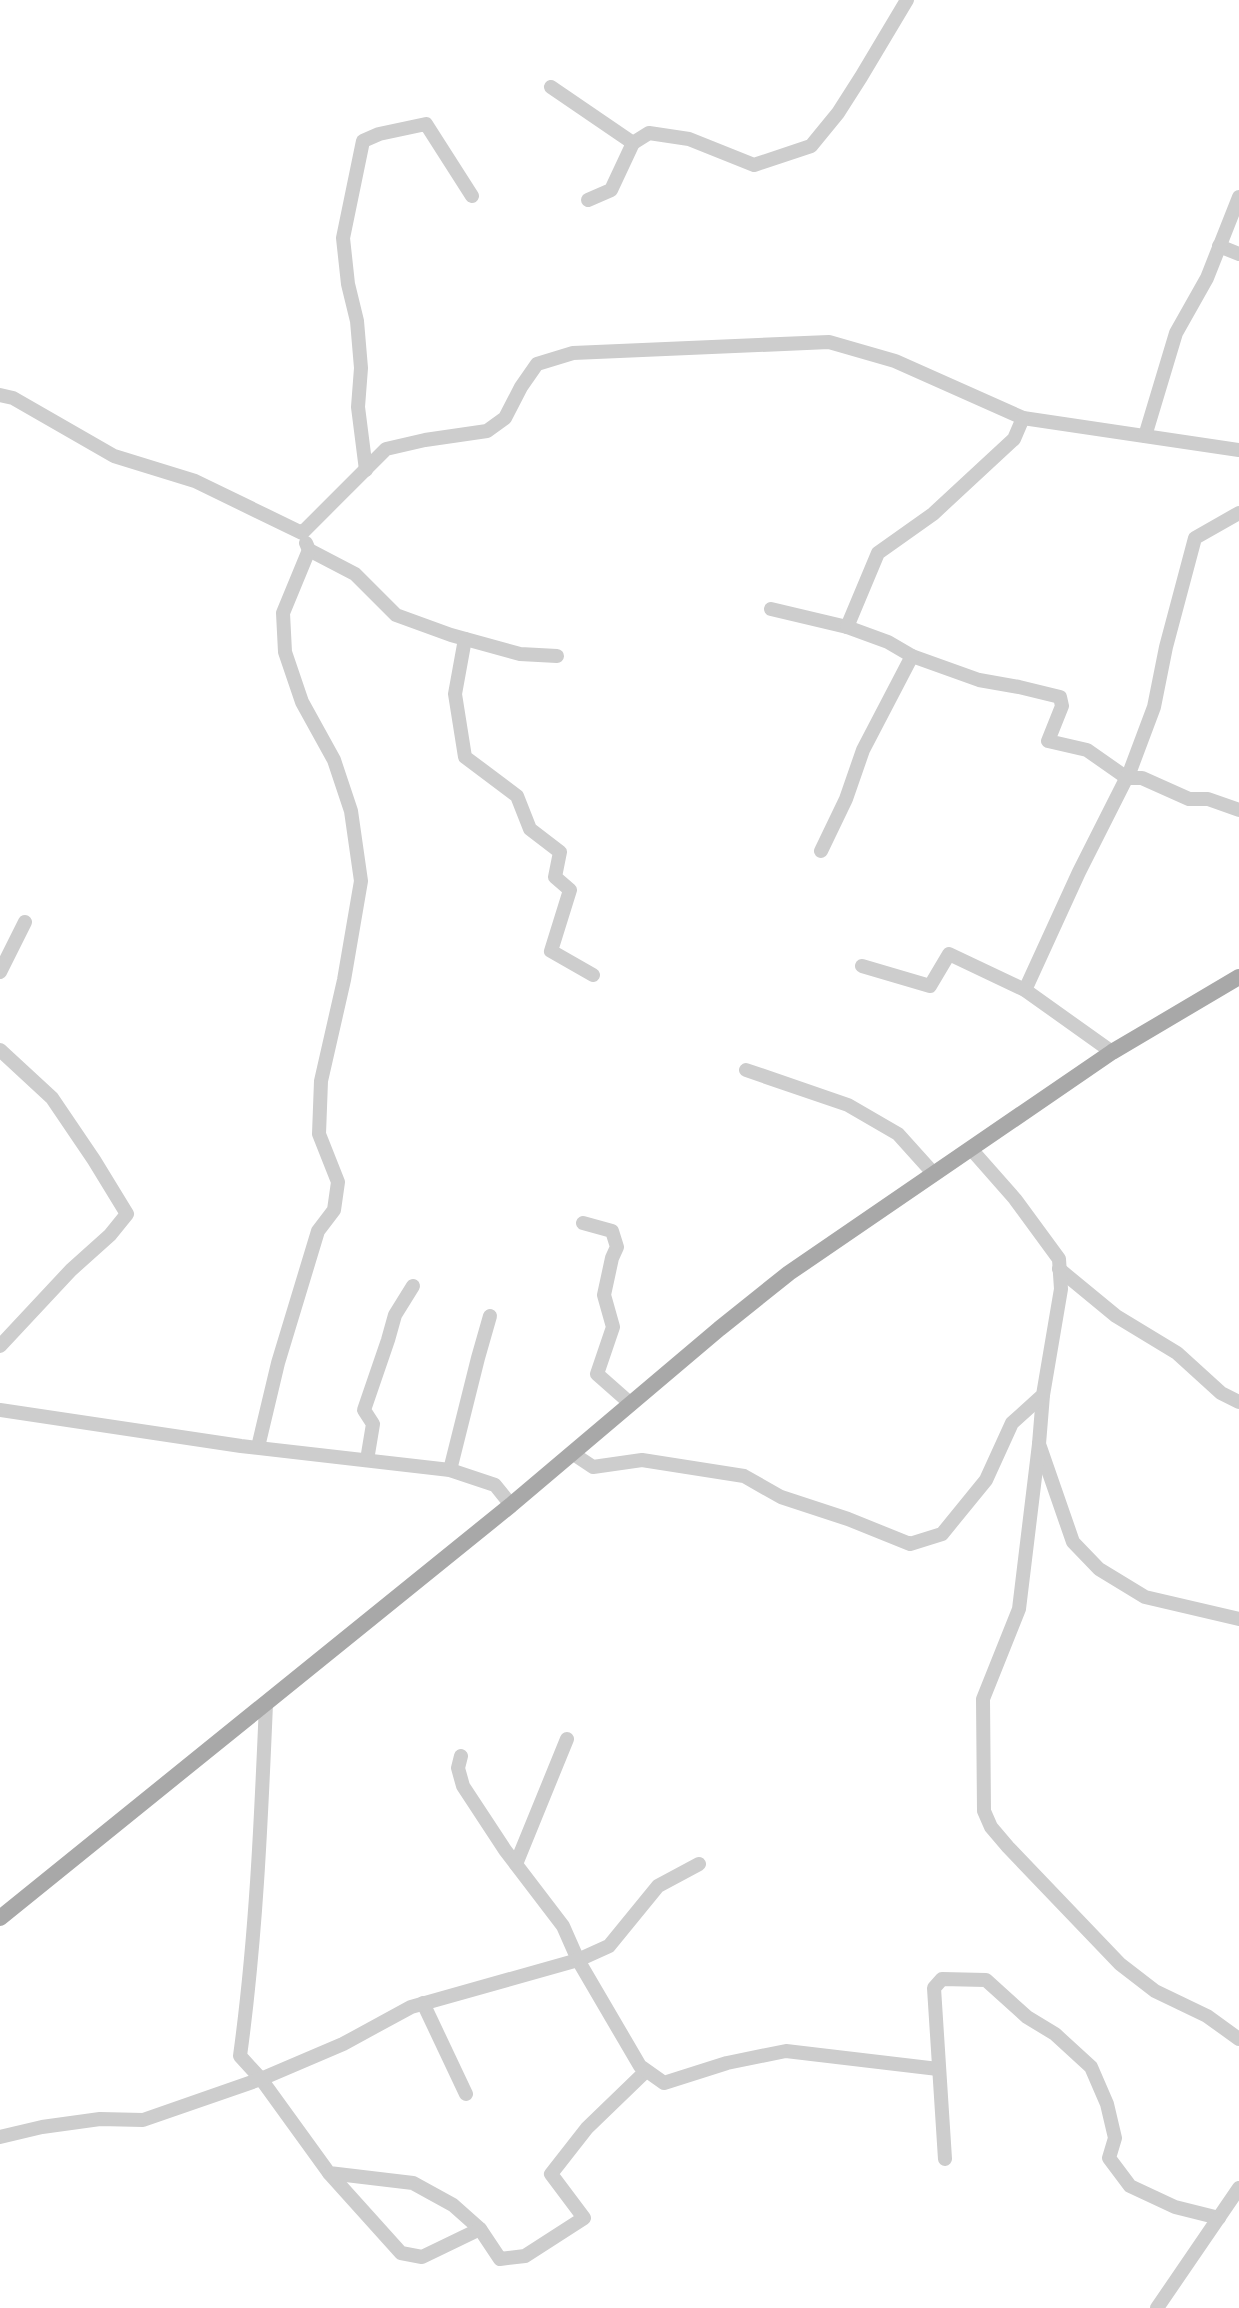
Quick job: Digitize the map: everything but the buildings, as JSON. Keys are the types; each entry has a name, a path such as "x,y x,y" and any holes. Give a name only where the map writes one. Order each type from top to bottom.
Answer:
{"main road":[{"path":"0,1918 511,1505 718,1329 789,1273 1112,1052 1239,977"}],"street":[{"path":"588,200 611,190 633,143 649,133 689,139 754,165 811,146 855,86 907,0"},
{"path":"551,87 633,143"},
{"path":"366,470 358,407 361,368 357,321 348,284 343,238 363,141 380,134 426,124 472,196"},
{"path":"1145,436 1176,333 1207,278 1239,197"},
{"path":"1219,246 1239,254"},
{"path":"302,533 386,449 425,440 487,431 505,418 521,387 537,364 573,353 829,342 895,361 1023,418 1239,450"},
{"path":"0,395 13,398 114,456 195,481 302,533 309,550 355,574 396,615 465,639 520,654 557,656"},
{"path":"847,627 878,553 933,514 1014,439 1023,418"},
{"path":"1025,990 1079,872 1127,778 1154,707 1166,647 1195,538 1239,513"},
{"path":"258,1448 278,1363 318,1231 334,1210 338,1182 319,1134 321,1081 344,980 361,881 351,811 334,760 302,702 285,652 283,614 309,550"},
{"path":"771,609 847,627 888,642 912,656 979,680 1060,697 1062,706 1048,741 1087,750 1127,778 1142,778 1189,799 1208,799 1239,810"},
{"path":"465,639 455,694 465,757 517,796 530,829 560,852 555,877 570,890 550,951 593,975"},
{"path":"821,851 846,800 864,750 912,656"},
{"path":"0,972 25,922"},
{"path":"862,966 930,986 949,954 1025,990 1112,1052"},
{"path":"0,1050 52,1098 127,1214 110,1235 71,1270 0,1346"},
{"path":"746,1070 848,1105 897,1134 934,1174"},
{"path":"971,1149 1015,1199 1059,1259 1061,1289 1043,1395 1020,1609 983,1699 984,1811 991,1827 1008,1847 1120,1964 1155,1991 1207,2016 1239,2039"},
{"path":"583,1223 612,1231 617,1247 612,1258 604,1294 614,1327 597,1374 631,1404"},
{"path":"1059,1269 1116,1316 1177,1353 1221,1393 1239,1402"},
{"path":"368,1460 373,1424 363,1410 395,1315 413,1286"},
{"path":"450,1470 490,1316"},
{"path":"572,1453 593,1467 642,1460 744,1476 781,1497 848,1519 910,1544 942,1533 986,1480 1012,1423 1043,1395"},
{"path":"0,1410 258,1448 450,1470 495,1485 511,1505"},
{"path":"1039,1444 1073,1542 1099,1569 1144,1597 1239,1619"},
{"path":"266,1704 257,1901 249,1994 240,2056 261,2079 329,2173 401,2253 422,2257 480,2229"},
{"path":"516,1864 567,1739"},
{"path":"461,1756 458,1768 464,1786 488,1826 563,1926 578,1960 618,2032 640,2066 664,2083 727,2063 786,2051 938,2069"},
{"path":"0,2137 42,2127 100,2119 143,2120 261,2079 343,2044 411,2007 578,1960 609,1946 658,1886 699,1864"},
{"path":"945,2159 934,1988 942,1979 986,1980 1026,2017 1055,2034 1091,2067 1107,2104 1115,2138 1109,2158 1130,2186 1176,2207 1219,2218"},
{"path":"423,2003 466,2094"},
{"path":"329,2173 413,2183 453,2205 480,2229 500,2259 525,2256 584,2218 551,2174 587,2128 646,2071"},
{"path":"1157,2308 1239,2188"}]}
